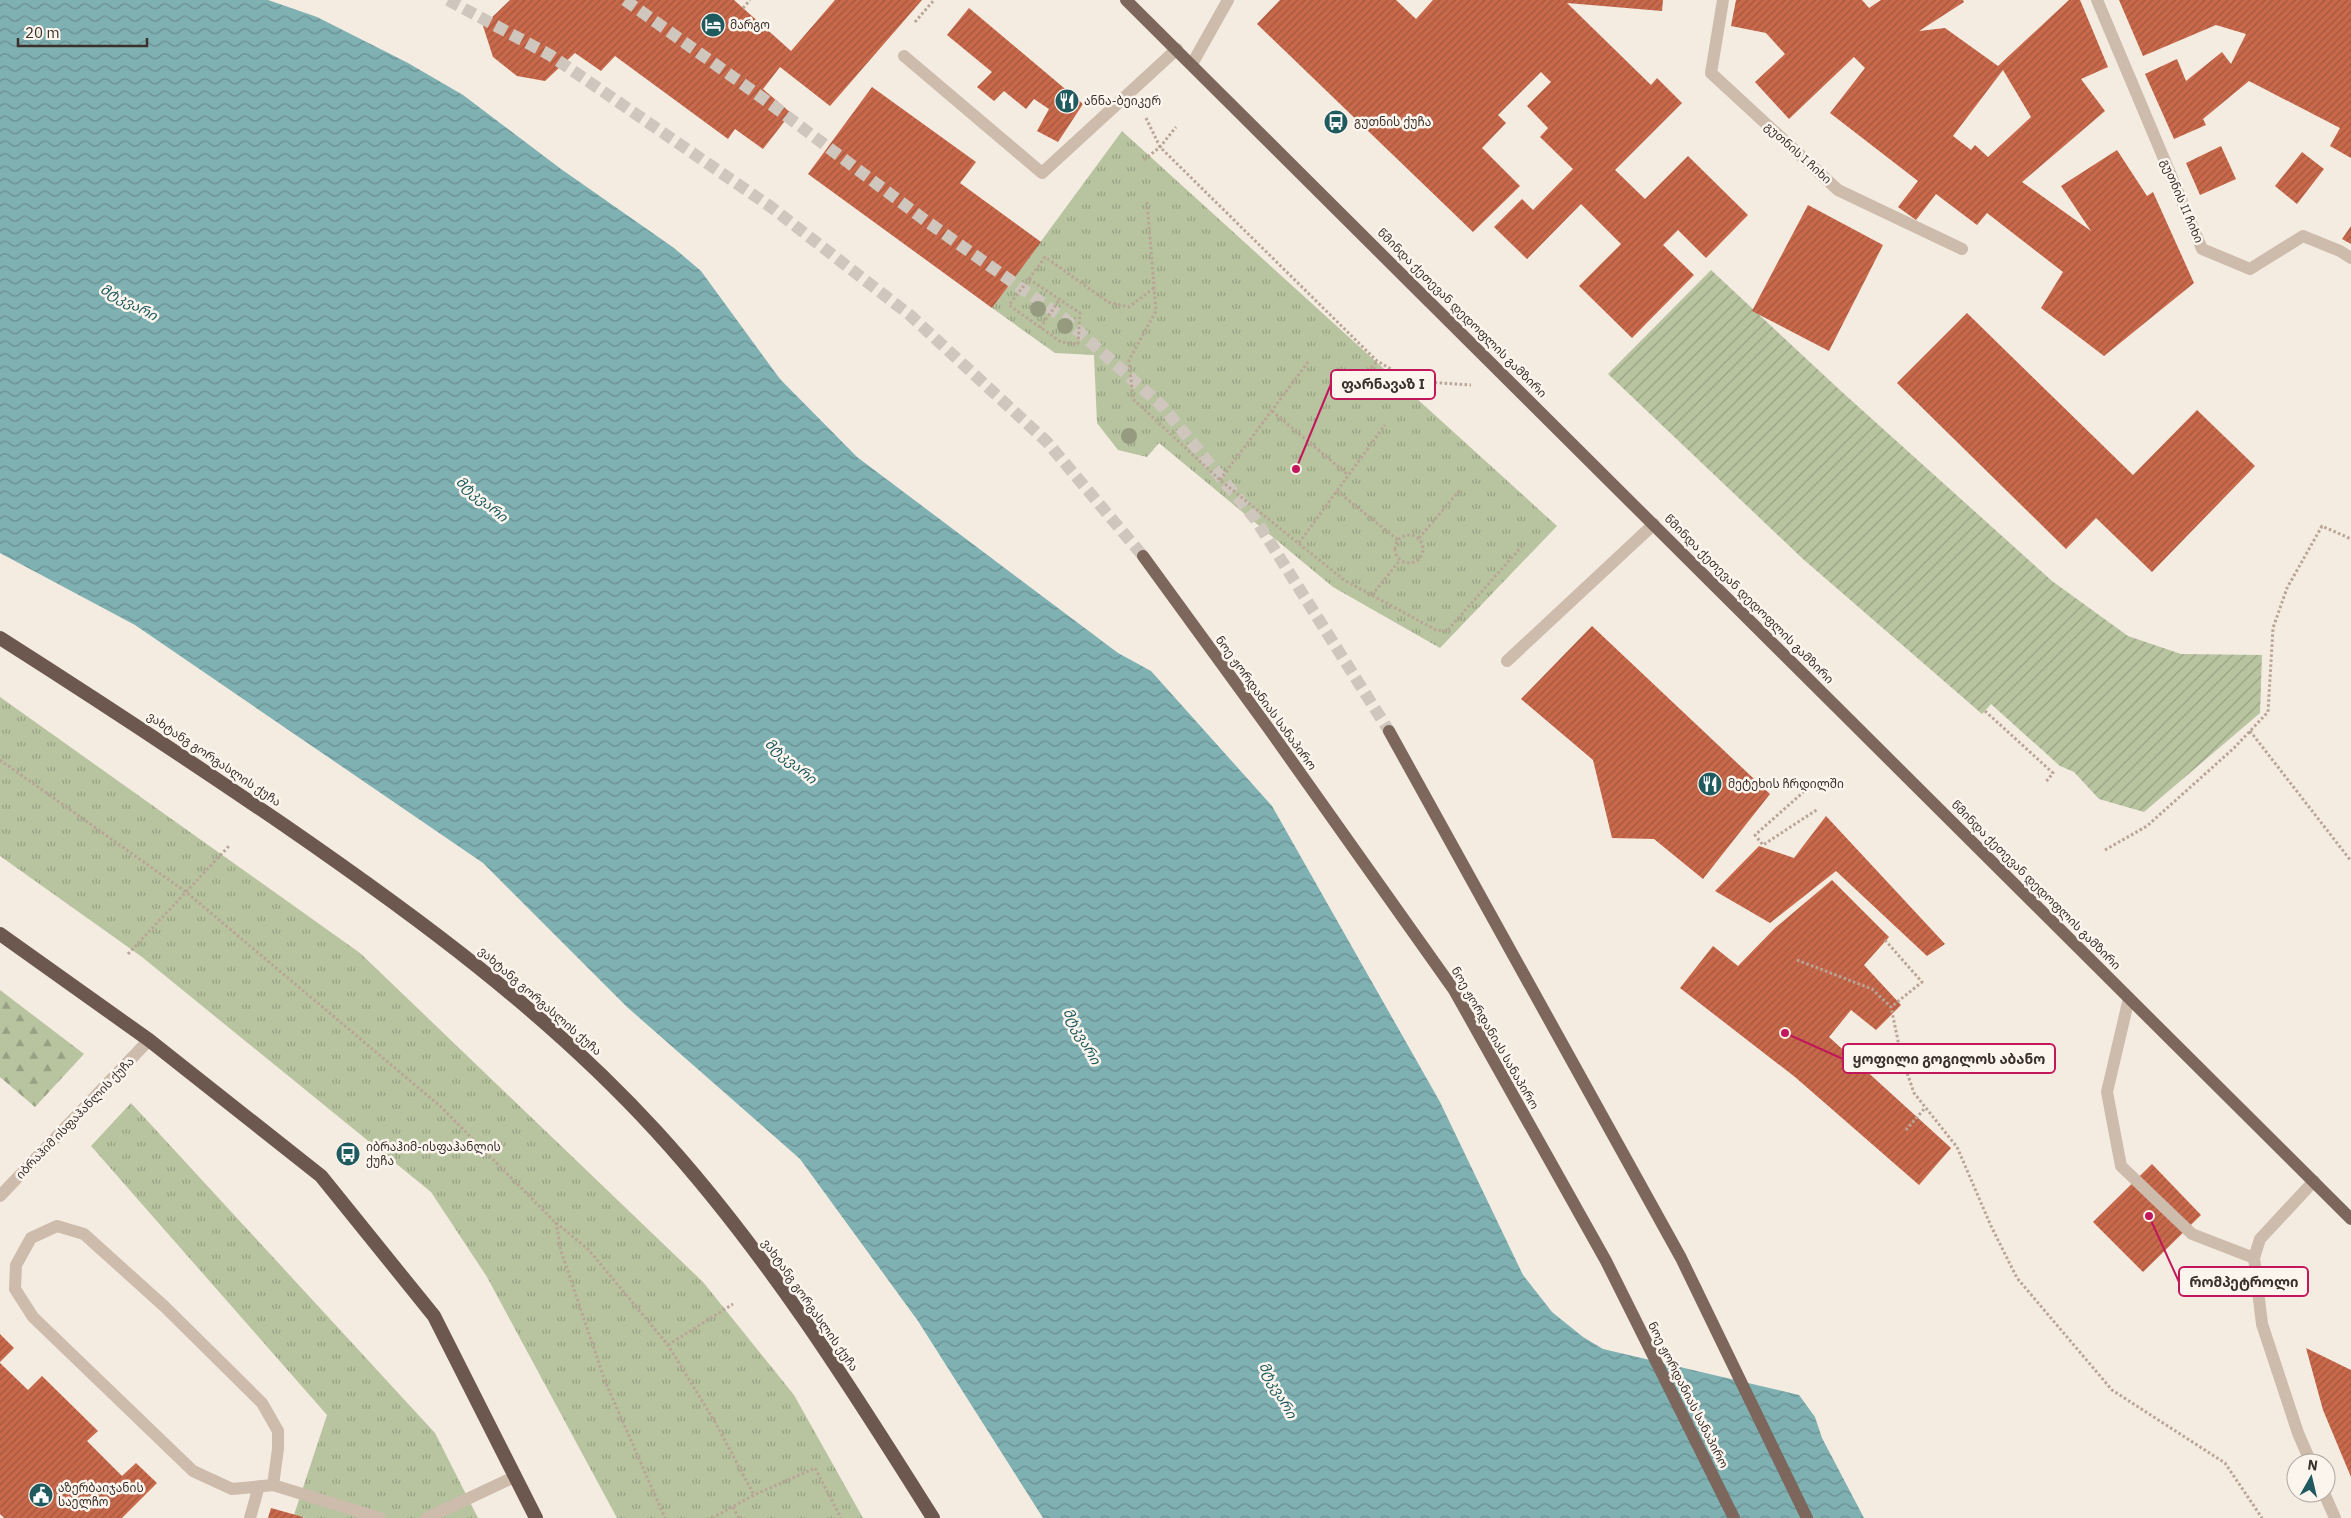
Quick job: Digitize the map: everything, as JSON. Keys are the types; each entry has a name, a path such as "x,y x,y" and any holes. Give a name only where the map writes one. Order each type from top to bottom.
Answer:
{"highway":[{"name":"ვახტანგ გორგასლის ქუჩა","path":"0,638 131,720 368,882 486,972 602,1076 657,1132 761,1260 858,1399 933,1518"},
{"path":"0,934 149,1040 321,1176 434,1316 536,1518"}],"main road":[{"name":"წმინდა ქეთევან დედოფლის გამზირი","path":"1126,0 2351,1219"},
{"name":"ნოე ჟორდანიას სანაპირო","path":"1143,556 1269,729 1454,990 1606,1261 1734,1518"},
{"path":"1389,731 1681,1258 1807,1518"}],"street":[{"path":"1192,64 1228,0"},
{"name":"გუთნის I ჩიხი","path":"1724,0 1711,73 1838,190 1962,249"},
{"name":"გუთნის II ჩიხი","path":"2098,0 2202,248 2250,269 2304,236 2340,251 2351,258"},
{"path":"904,56 1042,173 1177,49"},
{"path":"1507,662 1654,524"},
{"path":"2129,998 2107,1092 2121,1166 2192,1234 2254,1258"},
{"name":"იბრაჰიმ ისფაჰანლის ქუჩა","path":"0,1196 149,1040"},
{"path":"2307,1453 2298,1434 2262,1324 2254,1258 2260,1239 2314,1181"},
{"path":"273,1485 278,1450 278,1432 262,1402 165,1307 84,1234 57,1226 31,1238 16,1265 15,1289 33,1317 193,1471 232,1489 273,1485 380,1518"},
{"path":"427,1518 514,1477"},
{"path":"250,1518 259,1486"},
{"path":"2328,1503 2335,1518"}],"path":[{"path":"743,8 750,0"},
{"path":"916,22 934,0"},
{"path":"1132,91 1160,147 1377,361 1412,380 1518,388"},
{"path":"1144,160 1160,147 1176,127"},
{"path":"1147,202 1156,287 1156,311 1129,360 1132,399 1220,480 1344,580 1436,630 1446,631 1522,546"},
{"path":"1029,279 1080,313 1078,344 1061,342 1009,305 1045,257 1108,302 1129,307 1156,287"},
{"path":"1040,328 1060,299"},
{"path":"1349,395 1377,361"},
{"path":"1220,480 1308,362"},
{"path":"1272,411 1348,475"},
{"path":"1299,543 1385,425"},
{"path":"1418,538 1461,489"},
{"path":"1337,491 1398,540"},
{"path":"2104,850 2147,826 2268,712 2273,628 2287,588 2322,526 2351,539"},
{"path":"1406,535 1418,538 1423,547 1421,556 1414,563 1408,564 1400,560 1395,552 1398,540 1406,535"},
{"path":"1372,595 1400,560"},
{"path":"1985,711 2054,773 2045,783"},
{"path":"2250,731 2351,861"},
{"path":"0,760 186,892 440,1106 556,1222 588,1249 668,1345 715,1422 754,1495"},
{"path":"1808,788 1755,835 1763,845 1818,809"},
{"path":"128,954 229,846"},
{"path":"1885,940 1922,982 1891,1007"},
{"path":"1798,960 1872,989 1891,1007 1901,1056 1914,1092 1957,1148 1991,1226 2018,1278 2112,1390 2225,1463 2262,1518"},
{"path":"1906,1130 1925,1108"},
{"path":"556,1222 560,1251 605,1381 665,1518"},
{"path":"668,1345 733,1304"},
{"path":"712,1518 754,1495 815,1468 842,1518"},
{"path":"733,1507 739,1518"}],"green space":[{"path":"1122,131 1557,526 1440,648 1333,587 1159,443 1147,457 1118,450 1097,423 1094,355 1055,353 992,308"},
{"path":"1711,270 1842,392 2052,581 2128,636 2181,654 2262,655 2260,713 2144,812 2099,799 2074,772 2060,766 1991,704 1982,714 1803,559 1608,374"},
{"path":"0,697 360,953 703,1282 794,1395 863,1518 617,1518 487,1277 431,1192 142,957 0,856"},
{"path":"0,990 84,1054 35,1107 0,1077"},
{"path":"131,1103 435,1433 478,1518 305,1518 294,1515 327,1415 91,1146"}],"water":[{"name":"მტკვარი","path":"0,0 268,0 317,17 408,63 463,95 561,169 674,248 701,271 780,379 857,457 1118,653 1151,671 1272,806 1440,1102 1523,1275 1552,1312 1583,1337 1603,1349 1799,1395 1815,1417 1822,1438 1864,1518 1043,1518 918,1321 800,1159 627,1007 483,863 135,625 0,553"}],"building":[{"path":"510,0 734,0 791,51 835,0 922,0 830,106 780,67 763,89 791,113 763,149 735,129 728,139 615,56 601,71 575,53 545,81 517,76 493,57 483,26"},
{"path":"1280,0 1396,0 1416,19 1433,0 1663,0 1662,11 1567,3 1651,85 1657,78 1682,103 1615,170 1645,199 1688,156 1748,215 1706,258 1678,230 1663,245 1694,275 1632,338 1579,286 1621,244 1581,204 1527,259 1494,227 1522,199 1533,210 1573,169 1540,137 1548,128 1527,106 1551,82 1541,72 1498,115 1506,123 1482,148 1520,186 1473,232 1257,24"},
{"path":"1736,0 1862,0 1869,8 1881,0 1963,0 1964,2 1919,31 1945,28 1998,66 2069,0 2080,0 2108,67 2081,79 2105,111 2022,182 2091,231 2061,186 2117,150 2147,196 2153,192 2194,283 2104,356 2041,308 2063,272 1987,213 1977,225 1936,194 1916,220 1898,207 1918,181 1830,113 1865,68 1854,57 1789,119 1755,82 1785,54 1766,33 1731,26","holes":["2003,70 2031,117 1988,157 1975,145 1971,150 1953,136"]},
{"path":"2119,0 2351,0 2351,158 2330,146 2340,128 2249,81 2203,119 2206,125 2174,139 2145,74 2177,59 2186,81 2222,52 2231,64 2246,34 2216,25 2143,56"},
{"path":"969,8 1083,104 1058,142 1037,131 1049,109 1034,99 1026,109 1004,91 994,101 977,87 992,72 947,35"},
{"path":"872,87 976,162 960,183 1041,242 992,308 808,174"},
{"path":"2221,146 2236,179 2200,195 2186,163"},
{"path":"2302,152 2324,169 2297,204 2275,186"},
{"path":"1808,205 1883,245 1829,351 1752,311"},
{"path":"2351,226 2351,244 2342,239"},
{"path":"1967,313 2133,475 2197,410 2255,466 2152,572 2096,518 2066,549 1897,383"},
{"path":"1592,626 1770,794 1703,879 1654,839 1612,838 1593,760 1521,699"},
{"path":"1826,816 1945,944 1927,956 1836,871 1770,923 1715,891 1759,846 1794,858"},
{"path":"1832,880 1889,937 1864,965 1901,1005 1876,1030 1851,1010 1829,1037 1951,1148 1919,1185 1795,1077 1680,988 1713,946 1738,966 1775,928"},
{"path":"2152,1164 2201,1215 2143,1272 2093,1222"},
{"path":"0,1334 14,1348 0,1362"},
{"path":"2306,1348 2351,1370 2351,1477 2323,1410"},
{"path":"0,1363 28,1390 42,1376 98,1431 87,1441 122,1476 136,1463 157,1483 122,1518 4,1518 0,1514"},
{"path":"271,1508 303,1517 303,1518 268,1518"}],"tunnel":[{"path":"448,0 550,55 771,207 911,316 1047,442 1143,556"},
{"path":"625,0 768,102 922,218 1065,319 1162,406 1256,520 1389,731"}],"place":[{"name":"მარგო","path":"713,25"},
{"name":"ანნა-ბეიკერ","path":"1067,101"},
{"name":"გუთნის ქუჩა","path":"1336,122"},
{"name":"ფარნავაზ I","path":"1296,469"},
{"name":"მეტეხის ჩრდილში","path":"1710,784"},
{"name":"ყოფილი გოგილოს აბანო","path":"1785,1033"},
{"name":"იბრაჰიმ-ისფაჰანლის ქუჩა","path":"348,1154"},
{"name":"რომპეტროლი","path":"2149,1216"},
{"name":"აზერბაიჯანის საელჩო","path":"41,1495"}]}
